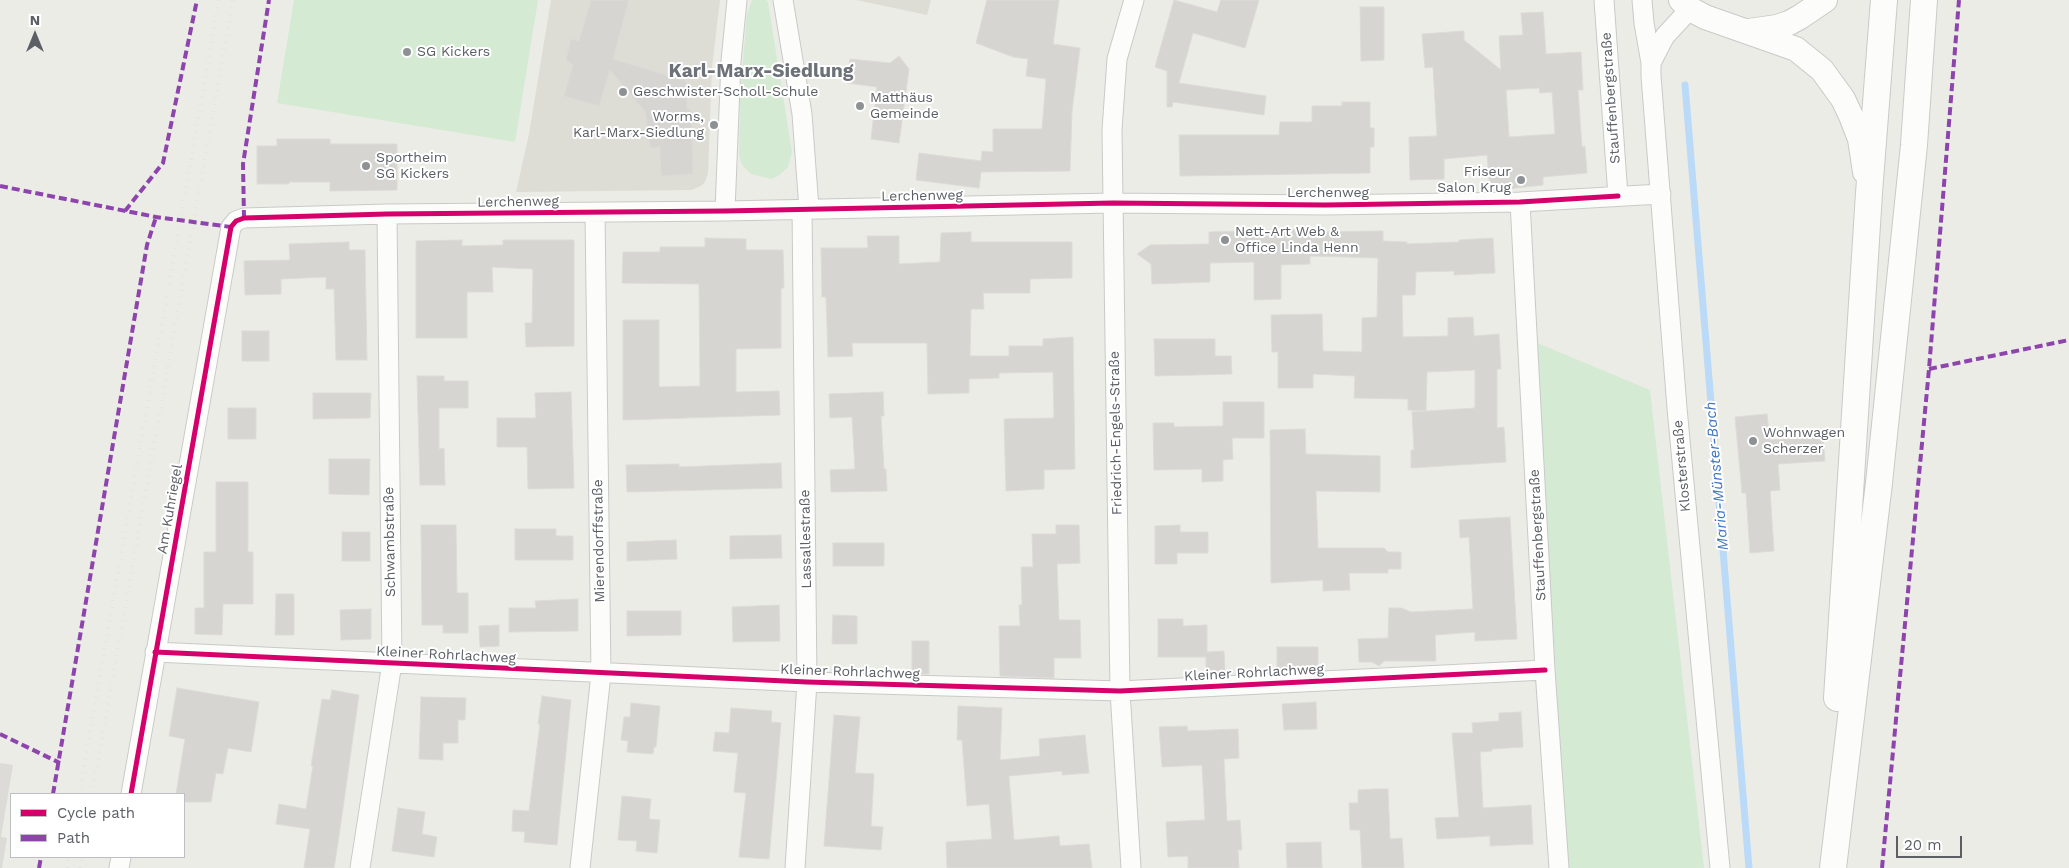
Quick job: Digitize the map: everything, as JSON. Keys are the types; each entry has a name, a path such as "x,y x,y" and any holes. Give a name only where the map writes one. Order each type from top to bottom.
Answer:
{"main road":[{"path":"1828,868 1829,814 1869,193 1884,0"},
{"path":"1833,868 1879,483 1914,145 1924,0"}],"street":[{"path":"724,211 731,61 737,0"},
{"name":"Lassallestraße","path":"782,0 802,114 806,209 807,682 795,868"},
{"name":"Friedrich-Engels-Straße","path":"1131,868 1120,691 1112,130 1117,60 1134,0"},
{"name":"Stauffenbergstraße","path":"1604,0 1618,196"},
{"name":"Klosterstraße","path":"1642,0 1651,63 1677,408 1720,868"},
{"path":"1746,31 1777,27 1789,23 1825,0"},
{"name":"Klosterstraße","path":"1651,63 1665,36 1686,5 1705,17 1796,49 1822,70 1843,99 1860,139 1869,193"},
{"name":"Lerchenweg","path":"231,227 236,221 244,218 387,214 724,211 1113,203 1325,205 1520,202 1661,194"},
{"name":"Stauffenbergstraße","path":"1520,202 1545,670 1559,868"},
{"name":"Mierendorffstraße","path":"580,868 601,674 595,212"},
{"name":"Schwambstraße","path":"360,868 392,663 387,214"},
{"name":"Am Kuhriegel","path":"131,793 231,227"},
{"name":"Kleiner Rohrlachweg","path":"156,652 601,674 1120,691 1545,670"}],"shaded area":[{"name":"Geschwister-Scholl-Schule","path":"551,0 720,0 712,67 708,173 705,182 701,186 691,190 516,192 529,134"},
{"path":"856,0 931,0 927,15"},
{"path":"0,763 13,765 1,837 7,838 2,868 0,868"}],"green space":[{"name":"SG Kickers","path":"294,0 538,0 515,142 277,103"},
{"path":"752,0 766,0 768,2 792,152 788,167 778,176 771,179 751,174 742,165 739,155 740,98 747,13"},
{"path":"1535,342 1650,390 1704,868 1568,868"}],"building":[{"path":"591,0 629,0 613,59 686,81 687,109 691,109 693,174 661,176 660,147 650,148 645,111 610,70 599,106 564,96 573,65 566,60 571,39 579,41"},
{"path":"987,0 1059,0 1053,44 1080,48 1072,111 1070,171 981,172 979,188 916,180 919,153 981,161 982,151 993,152 993,129 1042,129 1046,79 1026,76 1028,59 1013,57 976,43"},
{"path":"1174,0 1217,12 1221,0 1259,0 1245,48 1193,33 1179,83 1266,96 1264,115 1173,102 1172,107 1167,107 1167,71 1155,67"},
{"path":"1360,7 1384,7 1384,60 1361,61"},
{"path":"1543,12 1546,54 1581,52 1583,90 1578,90 1582,147 1585,146 1587,173 1543,177 1543,185 1490,191 1487,155 1444,159 1444,179 1410,180 1409,137 1437,136 1433,67 1425,68 1422,34 1464,31 1464,40 1501,70 1499,36 1523,35 1521,13","holes":["1539,88 1540,93 1552,92 1555,134 1509,137 1506,90"]},
{"path":"899,56 909,69 899,143 871,139 877,87 847,83 850,59 890,63"},
{"path":"1342,102 1370,102 1370,128 1374,128 1374,147 1370,147 1370,173 1180,176 1179,135 1279,135 1280,122 1312,122 1312,106 1342,106"},
{"path":"277,139 330,139 330,144 397,144 397,190 330,191 330,182 257,184 257,146 277,146"},
{"path":"1309,229 1309,232 1383,231 1383,241 1407,242 1407,244 1459,242 1459,240 1493,238 1495,273 1454,275 1454,271 1416,272 1415,295 1402,295 1403,337 1448,336 1448,318 1473,317 1474,336 1499,334 1501,369 1497,369 1497,428 1504,427 1506,462 1411,468 1411,450 1414,450 1412,412 1475,408 1475,370 1427,372 1426,411 1408,410 1408,399 1354,398 1355,376 1313,374 1313,388 1278,388 1278,352 1272,352 1271,315 1322,314 1323,351 1362,352 1362,318 1377,317 1378,258 1310,256 1310,264 1281,265 1281,299 1254,300 1254,262 1210,263 1210,282 1152,284 1151,264 1137,254 1150,245 1209,244 1209,232"},
{"path":"971,232 971,242 1072,242 1072,278 1030,279 1030,293 983,293 984,309 971,309 970,356 1009,356 1009,346 1043,346 1043,339 1073,337 1075,469 1044,470 1044,489 1006,491 1004,419 1054,418 1053,372 999,373 999,378 969,379 969,393 928,394 927,343 852,343 853,356 828,357 826,297 822,297 821,248 868,248 867,236 899,236 899,264 940,262 941,233"},
{"path":"705,238 746,239 746,250 783,250 784,288 781,288 781,348 736,349 736,392 779,391 780,415 623,420 623,320 659,320 659,387 700,386 699,284 622,283 623,252 660,252 660,247 705,247"},
{"path":"462,240 462,246 503,245 503,240 574,240 574,346 526,347 525,323 532,323 533,269 492,267 493,292 467,292 467,338 416,338 416,241"},
{"path":"349,242 349,250 365,250 367,360 336,360 334,289 326,289 326,277 281,279 281,294 245,295 244,261 290,260 289,244"},
{"path":"242,331 269,331 269,361 242,361"},
{"path":"1154,339 1215,339 1215,356 1231,356 1232,374 1155,376"},
{"path":"417,376 444,376 444,381 468,381 468,408 439,408 439,449 444,448 445,485 420,485"},
{"path":"571,392 574,488 528,489 527,447 497,447 497,418 536,418 535,393"},
{"path":"883,392 884,416 881,416 887,491 831,492 830,470 855,469 852,417 830,418 829,394"},
{"path":"313,393 371,393 370,418 313,419"},
{"path":"1223,402 1264,402 1264,438 1232,438 1233,459 1223,460 1223,481 1202,482 1202,469 1154,470 1153,423 1174,423 1174,427 1223,426"},
{"path":"228,408 256,408 256,439 228,439"},
{"path":"1767,414 1770,440 1823,436 1825,461 1778,464 1780,490 1770,491 1774,551 1750,553 1746,493 1742,493 1735,417"},
{"path":"1305,429 1306,454 1380,456 1380,492 1316,491 1318,548 1384,548 1388,552 1401,552 1401,569 1388,569 1388,573 1349,573 1350,590 1323,591 1323,580 1271,583 1270,430"},
{"path":"329,459 370,459 369,495 329,494"},
{"path":"781,463 782,488 627,492 626,465 679,464 679,467"},
{"path":"216,482 248,482 248,552 253,552 253,604 223,604 222,635 195,634 195,608 204,608 204,552 216,552"},
{"path":"1510,517 1517,639 1475,641 1475,632 1435,635 1436,661 1384,661 1379,666 1372,662 1359,662 1358,639 1388,638 1389,608 1401,608 1411,612 1473,609 1469,537 1460,538 1459,520"},
{"path":"421,525 456,525 457,593 468,593 468,633 443,633 443,625 422,625"},
{"path":"1056,525 1079,525 1080,563 1057,564 1059,620 1080,620 1081,658 1054,658 1054,678 1000,676 999,626 1020,626 1019,605 1022,605 1021,567 1033,567 1032,534 1056,534"},
{"path":"1180,525 1180,532 1208,532 1208,553 1177,553 1177,564 1155,564 1155,526"},
{"path":"515,529 556,529 556,536 573,536 573,560 515,560"},
{"path":"342,532 370,532 370,561 342,561"},
{"path":"781,535 782,558 730,559 730,536"},
{"path":"676,540 677,559 627,561 627,542"},
{"path":"833,543 884,543 884,566 833,566"},
{"path":"276,594 294,594 294,635 275,635"},
{"path":"578,599 578,631 509,632 509,608 536,608 535,601"},
{"path":"779,605 780,641 733,642 732,607"},
{"path":"371,609 371,639 341,640 340,610"},
{"path":"627,611 681,611 681,635 627,636"},
{"path":"833,615 857,616 857,644 832,644"},
{"path":"1158,619 1183,619 1183,626 1207,625 1207,652 1224,651 1225,672 1206,672 1206,657 1158,657"},
{"path":"499,625 499,646 480,647 479,626"},
{"path":"912,641 929,641 929,674 912,674"},
{"path":"1277,647 1318,647 1318,670 1277,671"},
{"path":"177,688 259,702 251,752 228,748 223,774 216,773 211,802 185,802 185,793 176,793 185,739 169,736"},
{"path":"332,690 359,695 338,843 334,868 304,868 310,829 276,824 279,804 306,809 322,699 330,700"},
{"path":"542,696 571,700 557,845 524,842 525,832 512,831 513,810 529,811"},
{"path":"421,697 466,698 465,720 458,720 458,743 443,743 443,760 419,759"},
{"path":"1316,702 1317,729 1284,730 1282,704"},
{"path":"631,703 660,706 656,747 654,747 653,754 627,752 628,741 621,740 624,717 630,717"},
{"path":"958,706 1002,708 1000,760 1040,756 1039,739 1085,735 1089,773 1062,775 1062,771 1009,776 1014,840 1059,836 1060,846 1089,844 1092,868 947,868 946,842 992,839 989,804 967,806 962,740 957,740"},
{"path":"731,708 772,711 771,722 781,723 769,859 739,857 746,793 734,792 738,753 713,751 715,732 729,733"},
{"path":"1521,712 1523,747 1492,749 1492,751 1480,752 1483,808 1531,805 1533,844 1490,846 1490,836 1437,839 1435,818 1459,817 1452,733 1473,733 1472,723 1499,721 1499,713"},
{"path":"834,715 860,717 855,773 874,774 871,826 883,827 881,850 824,846"},
{"path":"1187,726 1188,731 1238,729 1239,758 1224,759 1227,821 1240,820 1242,850 1238,850 1239,868 1188,868 1188,856 1168,857 1166,822 1205,820 1202,765 1162,767 1159,727"},
{"path":"1388,789 1390,839 1402,838 1404,868 1362,868 1360,830 1350,830 1349,803 1358,803 1358,790"},
{"path":"622,796 651,799 649,819 660,820 657,853 636,851 637,841 618,840"},
{"path":"398,808 425,812 422,834 437,837 434,857 392,851"},
{"path":"1321,842 1322,868 1287,868 1286,843"}],"waterway":[{"name":"Maria-Münster-Bach","path":"1685,85 1749,868"}],"railway":[{"path":"79,793 219,0"},
{"path":"92,793 233,0"},
{"path":"67,868 68,858"},
{"path":"80,868 82,858"}],"marked path":[{"path":"125,211 163,163 197,0"},
{"path":"244,218 243,164 269,0"},
{"path":"1882,868 1929,369 1959,0"},
{"path":"0,186 156,217 231,227"},
{"path":"53,793 147,245 156,217"},
{"path":"1929,369 2069,340"},
{"path":"0,734 60,763"},
{"path":"39,868 41,858"}],"cycle path":[{"path":"131,793 231,227 236,221 244,218 387,214 725,211 1113,203 1325,205 1520,202 1618,196"},
{"path":"155,652 807,682 1120,691 1545,670"}],"place":[{"name":"SG Kickers","path":"407,52"},
{"name":"Geschwister-Scholl-Schule","path":"623,92"},
{"name":"Matthäus Gemeinde","path":"860,106"},
{"name":"Worms, Karl-Marx-Siedlung","path":"714,125"},
{"name":"Sportheim SG Kickers","path":"366,166"},
{"name":"Friseur Salon Krug","path":"1521,180"},
{"name":"Nett-Art Web & Office Linda Henn","path":"1225,240"},
{"name":"Wohnwagen Scherzer","path":"1753,441"}],"district":[{"name":"Karl-Marx-Siedlung","path":"761,71"}]}
